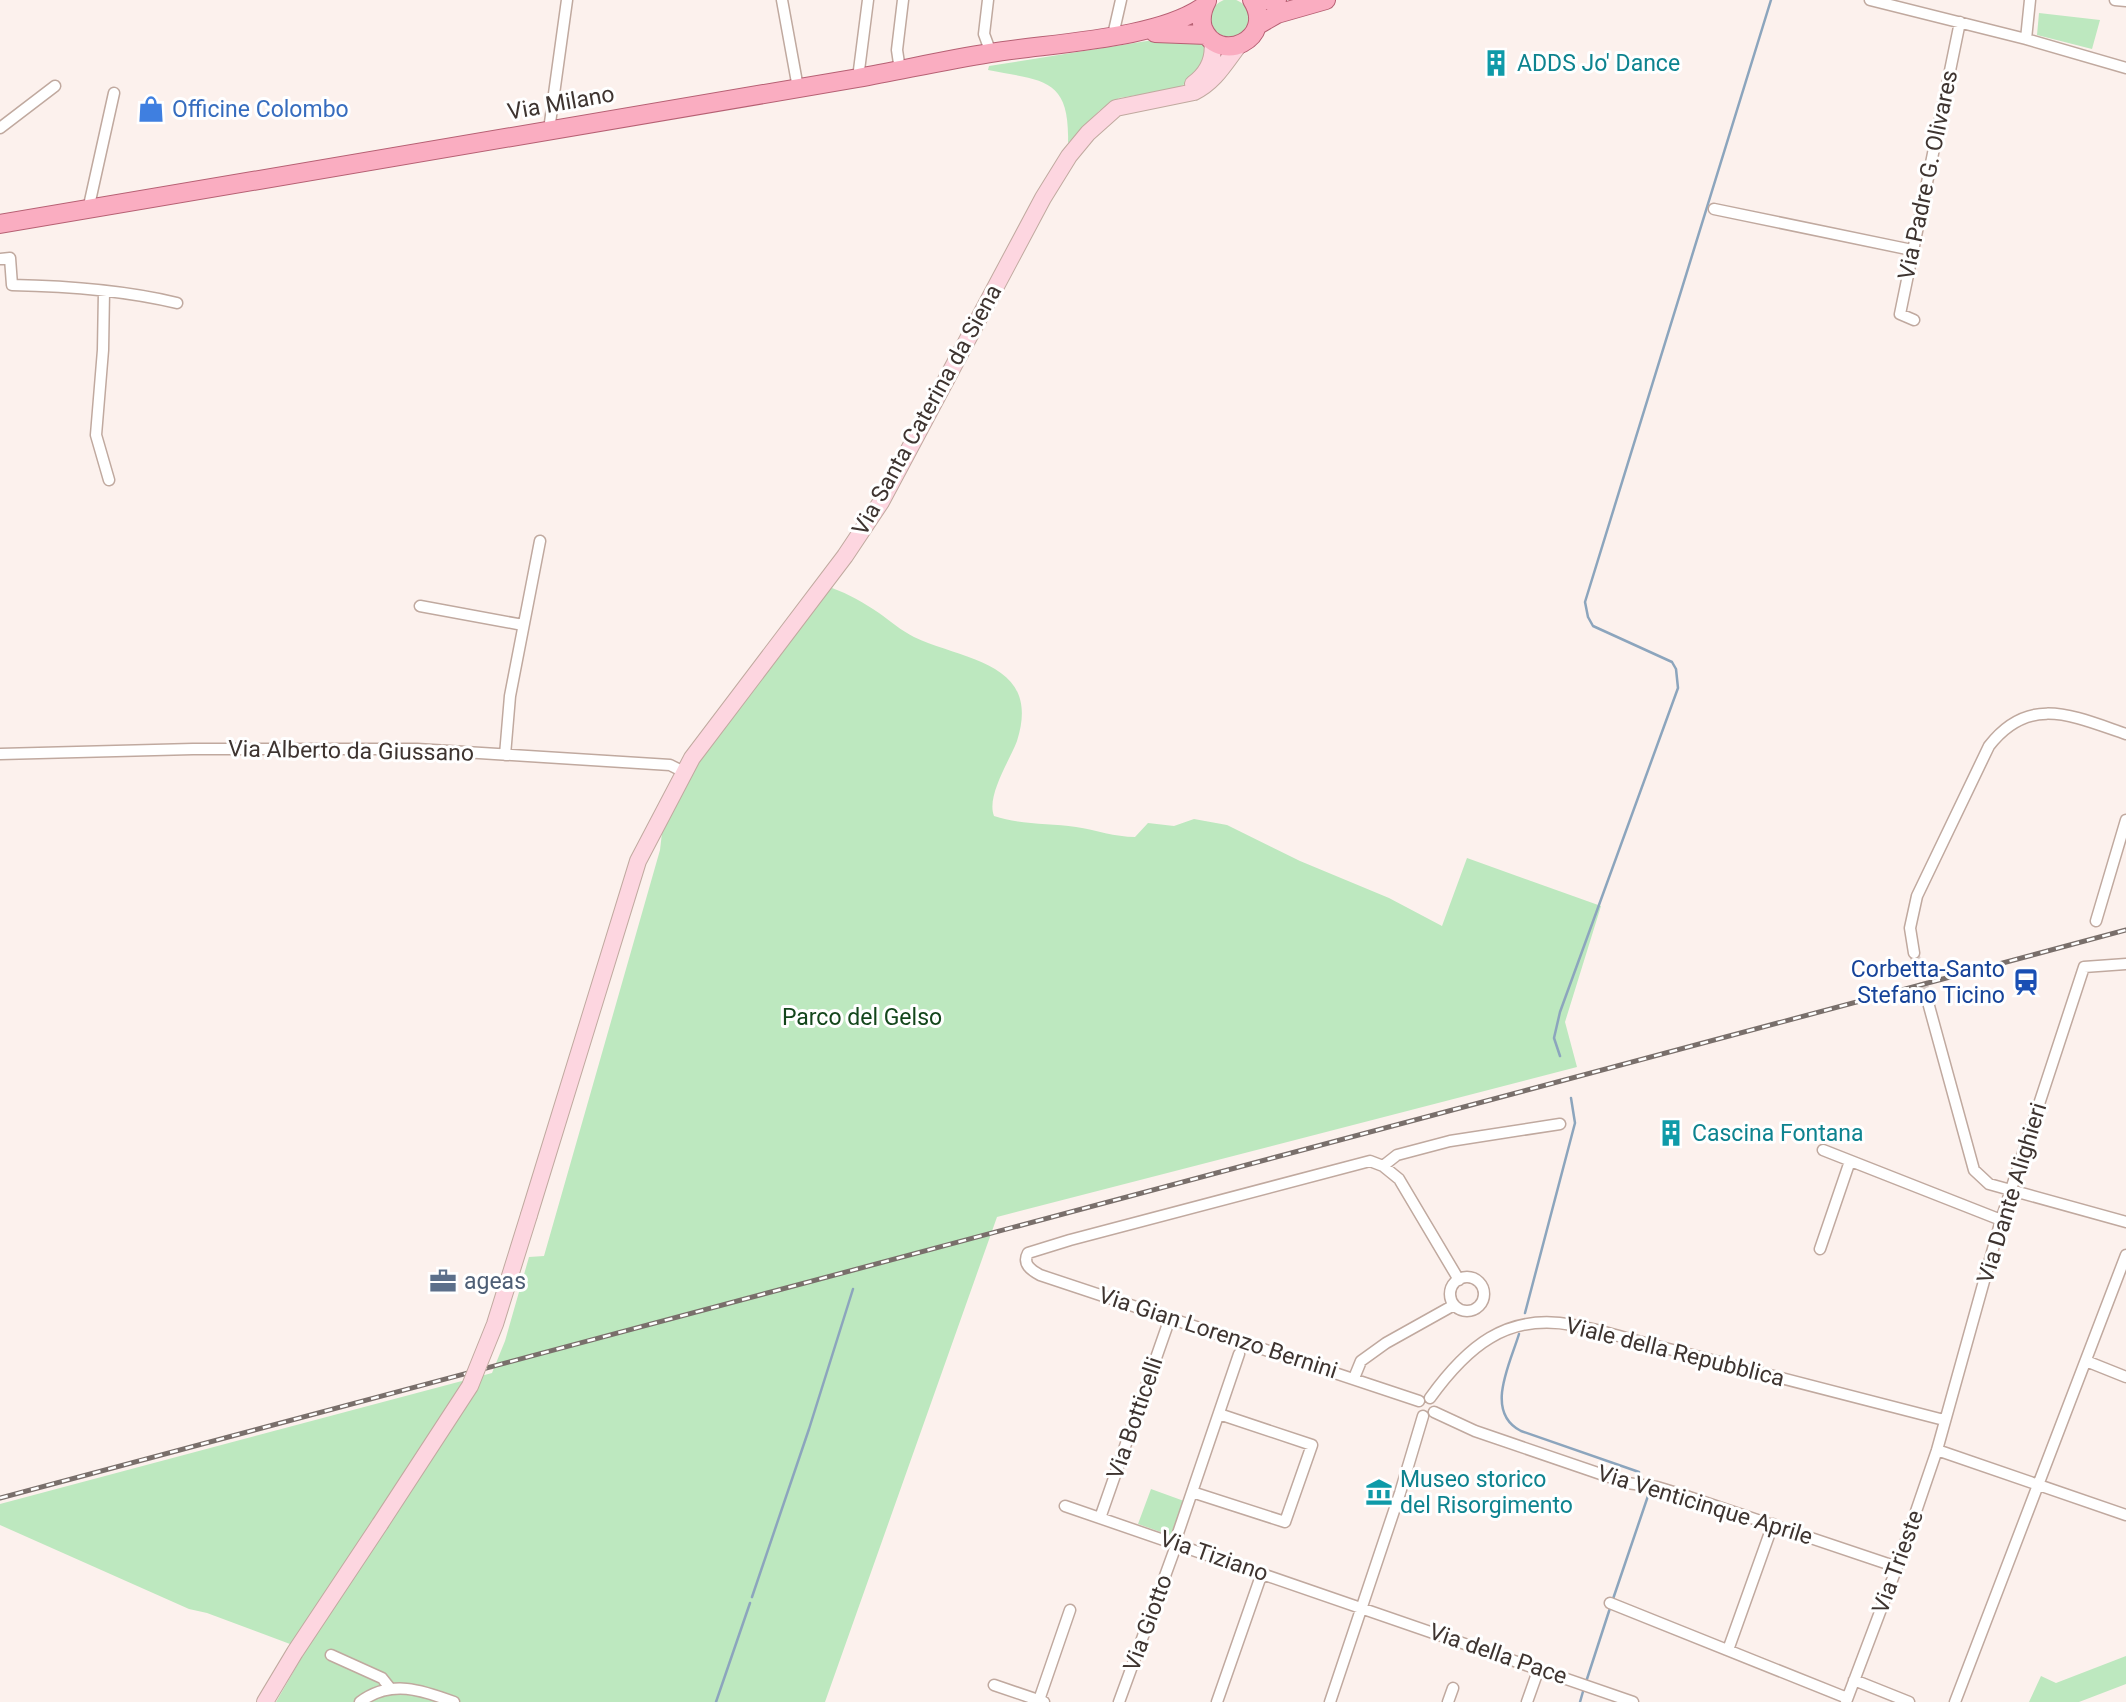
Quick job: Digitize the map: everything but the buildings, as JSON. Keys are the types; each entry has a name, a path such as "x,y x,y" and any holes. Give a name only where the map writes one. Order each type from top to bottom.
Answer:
{"main road":[{"path":"1206,3 1202,22 1210,37 1223,46 1239,45 1252,36 1258,25 1258,12 1252,0"},
{"path":"1260,0 1277,0"},
{"path":"1258,25 1277,14 1326,0"},
{"path":"1122,34 1178,21 1190,16 1206,3"},
{"name":"Via Milano","path":"0,224 858,78 991,52 1122,34"},
{"path":"1122,34 1210,37"}],"street":[{"path":"549,130 567,0"},
{"path":"782,0 798,88"},
{"path":"858,78 868,0"},
{"path":"900,70 897,50 903,0"},
{"path":"988,0 984,34 991,52"},
{"path":"1121,0 1122,34"},
{"path":"1870,0 2026,39 2126,68"},
{"path":"2026,39 2030,0"},
{"path":"2115,0 2126,1"},
{"name":"Via Padre G. Olivares","path":"1914,320 1900,314 1960,22"},
{"name":"Via Santa Caterina da Siena","path":"1177,96 1207,71 1213,55 1210,37"},
{"name":"Via Santa Caterina da Siena","path":"265,1702 470,1386 495,1324 635,868 688,765 845,556 881,502 1043,198 1069,156 1088,133 1116,108 1177,96 1206,86 1239,45"},
{"path":"0,128 55,86"},
{"path":"88,209 114,93"},
{"path":"1714,209 1912,250"},
{"path":"0,259 10,258 12,285 67,286 177,303"},
{"path":"104,291 103,350 96,435 110,480"},
{"path":"505,755 510,696 540,541"},
{"path":"420,606 523,625"},
{"path":"1914,953 1910,928 1917,896 1989,746 2001,730 2027,715 2045,714 2092,722 2126,734"},
{"name":"Via Alberto da Giussano","path":"0,754 193,749 417,749 688,765"},
{"path":"2096,921 2124,827"},
{"name":"Via Dante Alighieri","path":"1944,1420 2001,1220 2084,967 2126,964"},
{"path":"1929,1006 1974,1170 1989,1184 2126,1222"},
{"path":"1459,1280 1399,1179 1383,1166 1397,1155 1450,1141 1560,1124"},
{"path":"1823,1150 2001,1220"},
{"name":"Via Gian Lorenzo Bernini","path":"1383,1166 1370,1161 1070,1240 1028,1253 1026,1264 1040,1275 1424,1399"},
{"path":"1820,1249 1850,1161"},
{"path":"1955,1702 2126,1255"},
{"path":"1459,1280 1476,1280 1480,1284 1484,1295 1479,1306 1469,1311 1458,1309 1454,1305 1450,1291 1459,1280"},
{"path":"1354,1378 1361,1361 1386,1343 1454,1305"},
{"name":"Via Botticelli","path":"1100,1518 1170,1318"},
{"name":"Viale della Repubblica","path":"1424,1399 1458,1361 1486,1339 1523,1325 1553,1322 1599,1331 1944,1420"},
{"name":"Via Giotto","path":"1119,1702 1239,1354"},
{"path":"2085,1361 2126,1377"},
{"path":"1330,1702 1435,1402 1424,1399 1417,1409 1429,1414"},
{"path":"1192,1492 1285,1522 1312,1445 1219,1414"},
{"name":"Via Venticinque Aprile","path":"1429,1414 1627,1483 1657,1487 1897,1567"},
{"name":"Via Trieste","path":"1847,1700 1897,1567 1937,1450 1944,1420"},
{"path":"1937,1450 2126,1515"},
{"name":"Via Tiziano","path":"1065,1506 1362,1608"},
{"path":"1728,1650 1773,1524"},
{"path":"1217,1702 1262,1573"},
{"path":"1612,1604 1847,1700"},
{"name":"Via della Pace","path":"1362,1608 1633,1702"},
{"path":"994,1685 1042,1701 1070,1610"},
{"path":"331,1655 382,1678 390,1688"},
{"path":"1527,1702 1539,1668"},
{"path":"1854,1680 1909,1702"},
{"path":"360,1702 380,1690 397,1687 415,1689 454,1702"},
{"path":"1448,1702 1453,1688"}],"green space":[{"path":"1230,-1 1243,5 1249,18 1243,31 1230,37 1217,31 1211,18 1217,5"},
{"path":"2039,13 2100,20 2092,49 2037,35"},
{"path":"1193,38 1205,43 1207,49 1196,76 1175,89 1119,98 1099,111 1068,143 1064,105 1058,94 1038,81 988,70 989,66 1147,41"},
{"name":"Parco del Gelso","path":"832,588 862,602 914,637 994,668 1009,680 1019,695 1022,715 1017,741 996,788 992,808 994,816 1135,837 1148,823 1174,826 1194,819 1227,825 1300,861 1389,898 1442,926 1467,858 1601,906 1565,1022 1577,1067 997,1217 825,1702 276,1702 306,1650 207,1613 189,1609 0,1525 0,1504 492,1373 505,1341 529,1257 544,1256 660,850 663,824 700,756 827,590"},
{"path":"1151,1489 1184,1501 1172,1536 1138,1524"},
{"path":"2126,1656 2126,1684 2079,1702 2029,1702 2041,1676 2056,1683"}],"waterway":[{"path":"1560,1056 1554,1038 1560,1012 1678,688 1676,669 1672,662 1593,626 1585,602 1771,0"},
{"path":"1525,1313 1575,1123 1571,1098"},
{"path":"752,1597 853,1289"},
{"path":"1519,1334 1503,1387 1504,1412 1510,1423 1521,1431 1639,1472"},
{"path":"1613,1599 1649,1493"},
{"path":"716,1702 750,1603"},
{"path":"1586,1682 1611,1605"},
{"path":"1580,1702 1584,1688"}],"tunnel":[{"path":"1914,953 1929,1006"}],"railway":[{"path":"0,1498 2126,930"}],"place":[{"name":"ADDS Jo' Dance","path":"1496,63"},
{"name":"Officine Colombo","path":"151,109"},
{"name":"Corbetta-Santo Stefano Ticino","path":"2026,982"},
{"name":"Cascina Fontana","path":"1671,1133"},
{"name":"ageas","path":"443,1281"},
{"name":"Museo storico del Risorgimento","path":"1379,1492"}]}
